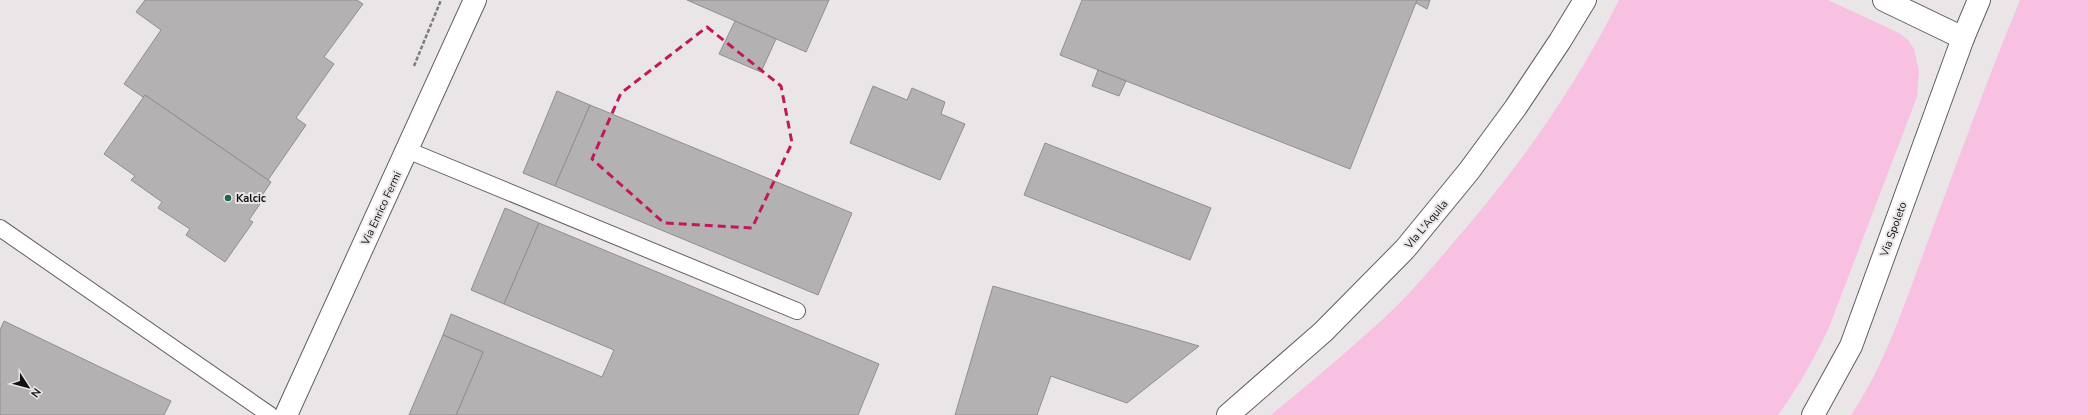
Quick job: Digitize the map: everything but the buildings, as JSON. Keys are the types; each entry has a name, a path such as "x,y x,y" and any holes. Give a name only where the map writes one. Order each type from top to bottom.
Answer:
{"street":[{"name":"Via Enrico Fermi","path":"286,415 475,0"},
{"name":"VIa L'Aquila","path":"1228,415 1323,332 1405,249 1469,171 1516,107 1585,0"},
{"path":"1884,0 1963,38"},
{"name":"Via Spoleto","path":"1813,415 1851,346 1963,38 1979,0"}],"lane":[{"path":"407,150 797,311"},
{"path":"0,228 270,415"}],"highlighted area":[{"path":"707,27 781,86 792,143 752,228 664,223 592,159 621,93"}],"shaded area":[{"path":"1619,0 1828,0 1899,33 1908,40 1914,49 1919,71 1917,97 1828,330 1805,374 1778,415 1271,415 1342,356 1392,310 1428,272 1477,215 1544,127 1584,65"},
{"path":"2020,0 2088,0 2088,415 1851,415 1874,376 1893,334 1983,93"}],"place":[{"name":"Kalcic","path":"228,198"}]}
